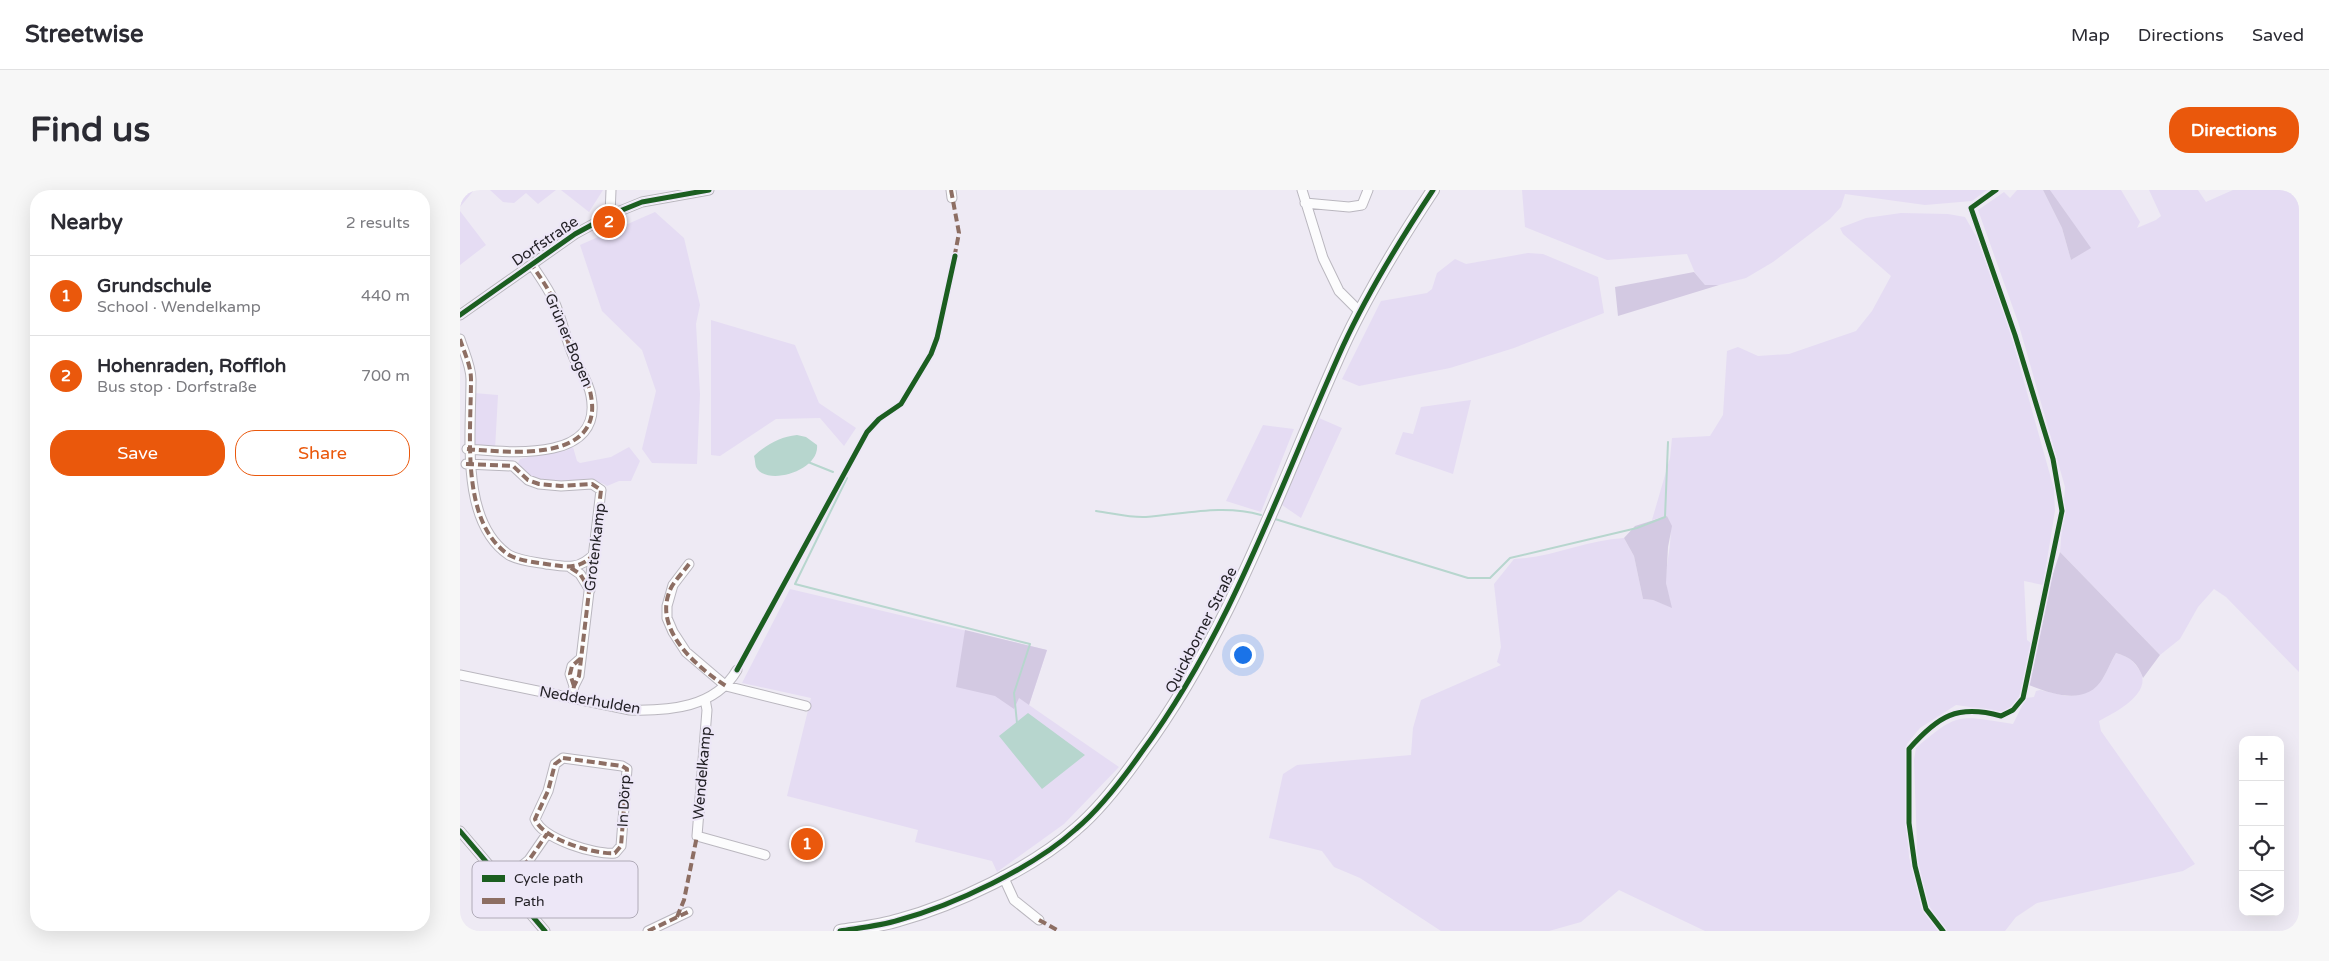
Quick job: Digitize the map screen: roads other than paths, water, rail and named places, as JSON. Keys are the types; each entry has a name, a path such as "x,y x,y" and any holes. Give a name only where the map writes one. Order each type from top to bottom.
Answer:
{"main road":[{"name":"Quickborner Straße","path":"840,931 906,918 947,904 1003,876 1041,855 1076,830 1126,773 1170,715 1203,660 1236,592 1360,312 1411,223 1433,190"}],"street":[{"path":"610,215 611,190"},
{"name":"Dorfstraße","path":"460,314 575,234 610,215 642,202 709,190"},
{"path":"1302,190 1323,258 1339,291 1360,312"},
{"path":"1305,203 1350,207 1362,204 1368,190"},
{"name":"Grüner Bogen","path":"467,449 514,452 545,451 570,441 581,434 591,418 592,407 587,383 574,358 554,302 532,265"},
{"path":"460,339 471,378 463,484 478,520 491,542 510,556 521,560 571,568 581,566 594,554"},
{"path":"466,464 513,466 514,452"},
{"name":"Grotenkamp","path":"513,466 528,480 539,484 550,486 578,484 598,486 601,490 579,676 574,686 572,697"},
{"path":"462,497 470,503"},
{"path":"689,564 673,585 669,594 667,618 673,632 686,652 726,686 806,706"},
{"path":"571,568 580,574 590,590"},
{"name":"Nedderhulden","path":"460,675 630,710 651,710 687,706 705,700 726,686 737,670"},
{"name":"Wendelkamp","path":"705,700 706,710 697,836 765,855"},
{"name":"In Dörp","path":"570,758 622,766 627,769 621,846 618,850 608,854 579,847 548,834 535,819 548,791 555,764 558,760 570,758"},
{"path":"460,831 487,861"},
{"path":"528,861 548,834"},
{"path":"1003,876 1014,900 1040,920"},
{"path":"648,931 688,912"},
{"path":"535,918 545,931"}],"waterway":[{"path":"1275,519 1468,578 1490,578 1510,558 1637,528 1665,517 1668,442"},
{"path":"808,462 833,472"},
{"path":"843,477 847,478 795,584 1030,644 1014,693 1017,723"},
{"path":"1096,511 1140,517 1218,510 1232,510 1261,515"}],"place":[{"name":"Hohenraden, Roffloh","path":"609,222"},
{"name":"Grundschule","path":"807,844"}]}
